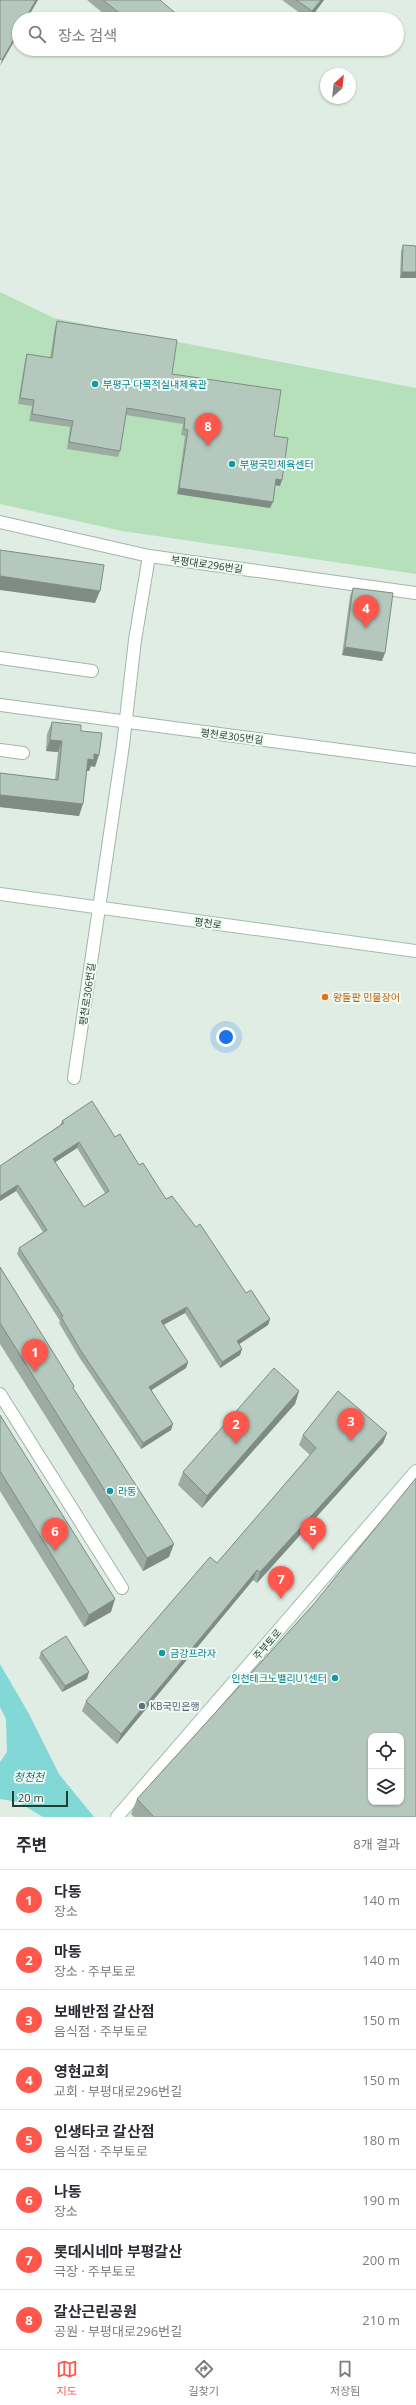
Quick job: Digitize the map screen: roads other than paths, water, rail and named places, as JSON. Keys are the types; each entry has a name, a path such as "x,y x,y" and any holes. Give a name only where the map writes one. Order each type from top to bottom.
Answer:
{"street":[{"name":"부평대로296번길","path":"0,522 149,556 416,593"},
{"path":"99,909 126,722 135,640 149,556"},
{"path":"0,658 92,671"},
{"name":"평천로305번길","path":"0,705 338,748 416,760"},
{"path":"0,750 23,753"},
{"name":"평천로","path":"0,894 99,909 416,951"},
{"name":"평천로306번길","path":"74,1078 99,909"},
{"path":"0,1394 122,1588"},
{"name":"주부토로","path":"117,1817 416,1471"}],"water":[{"name":"청천천","path":"0,1664 29,1714 59,1774 94,1817 43,1817 18,1802 0,1799 0,1762 7,1752 6,1719 0,1707"}],"place":[{"name":"부평구 다목적실내체육관","path":"95,384"},
{"name":"갈산근린공원","path":"208,446"},
{"name":"부평국민체육센터","path":"232,464"},
{"name":"영현교회","path":"366,628"},
{"name":"왕돌판 민물장어","path":"325,997"},
{"name":"다동","path":"35,1372"},
{"name":"보배반점 갈산점","path":"351,1441"},
{"name":"마동","path":"236,1444"},
{"name":"라동","path":"110,1491"},
{"name":"인생타코 갈산점","path":"313,1550"},
{"name":"나동","path":"55,1551"},
{"name":"롯데시네마 부평갈산","path":"281,1599"},
{"name":"금강프라자","path":"162,1653"},
{"name":"인천테크노밸리U1센터","path":"335,1678"},
{"name":"KB국민은행","path":"142,1706"}]}
